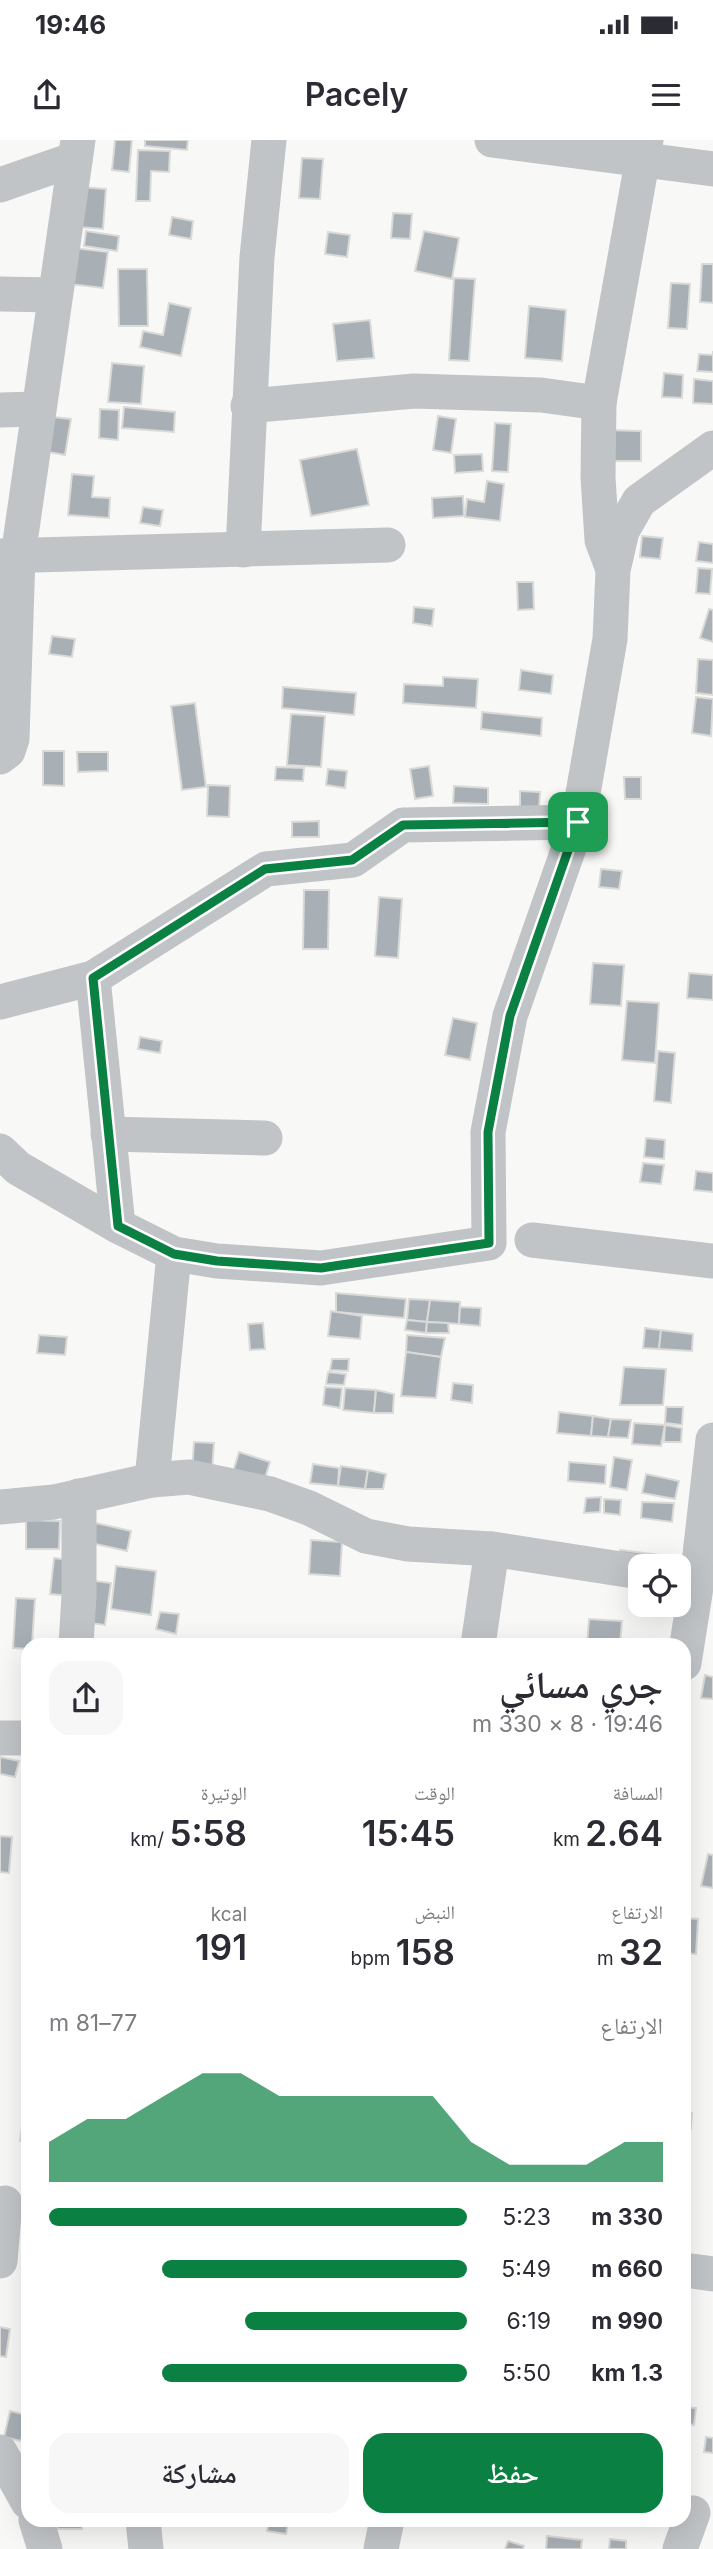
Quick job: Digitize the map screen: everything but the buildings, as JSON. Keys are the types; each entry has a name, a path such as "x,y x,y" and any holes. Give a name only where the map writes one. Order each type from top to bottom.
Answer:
{"street":[{"path":"243,550 257,257 269,140"},
{"path":"492,140 645,150 713,169"},
{"path":"0,186 77,150"},
{"path":"0,757 8,751 12,739 9,556 38,410 77,150"},
{"path":"613,570 602,540 598,477 599,403 645,150"},
{"path":"0,294 55,295"},
{"path":"248,406 414,391 541,395 599,403"},
{"path":"0,411 38,410"},
{"path":"0,1151 18,1168 118,1226 174,1254 217,1261 321,1268 489,1243 488,1132 510,1016 578,822 610,639 613,570 622,531 639,501 713,448"},
{"path":"9,556 388,545"},
{"path":"0,1002 93,978 265,869 352,860 403,825 578,822"},
{"path":"93,978 118,1226"},
{"path":"108,1134 265,1138"},
{"path":"532,1240 713,1261"},
{"path":"152,1480 174,1254"},
{"path":"688,1638 713,1440"},
{"path":"0,1507 54,1502 152,1480 189,1477 270,1494 309,1508 366,1536 408,1544 492,1549 628,1570"},
{"path":"76,1638 79,1496"},
{"path":"479,1638 492,1549"},
{"path":"0,1738 21,1738"},
{"path":"0,2260 11,2204"},
{"path":"691,2271 713,2274"},
{"path":"13,2463 21,2484"},
{"path":"38,2527 45,2549"},
{"path":"144,2527 146,2549"},
{"path":"381,2549 386,2527"},
{"path":"680,2549 691,2527"}],"route":[{"path":"578,822 510,1016 488,1132 489,1243 321,1268 217,1261 174,1254 118,1226 93,978 265,869 352,860 403,825 578,822"}]}
